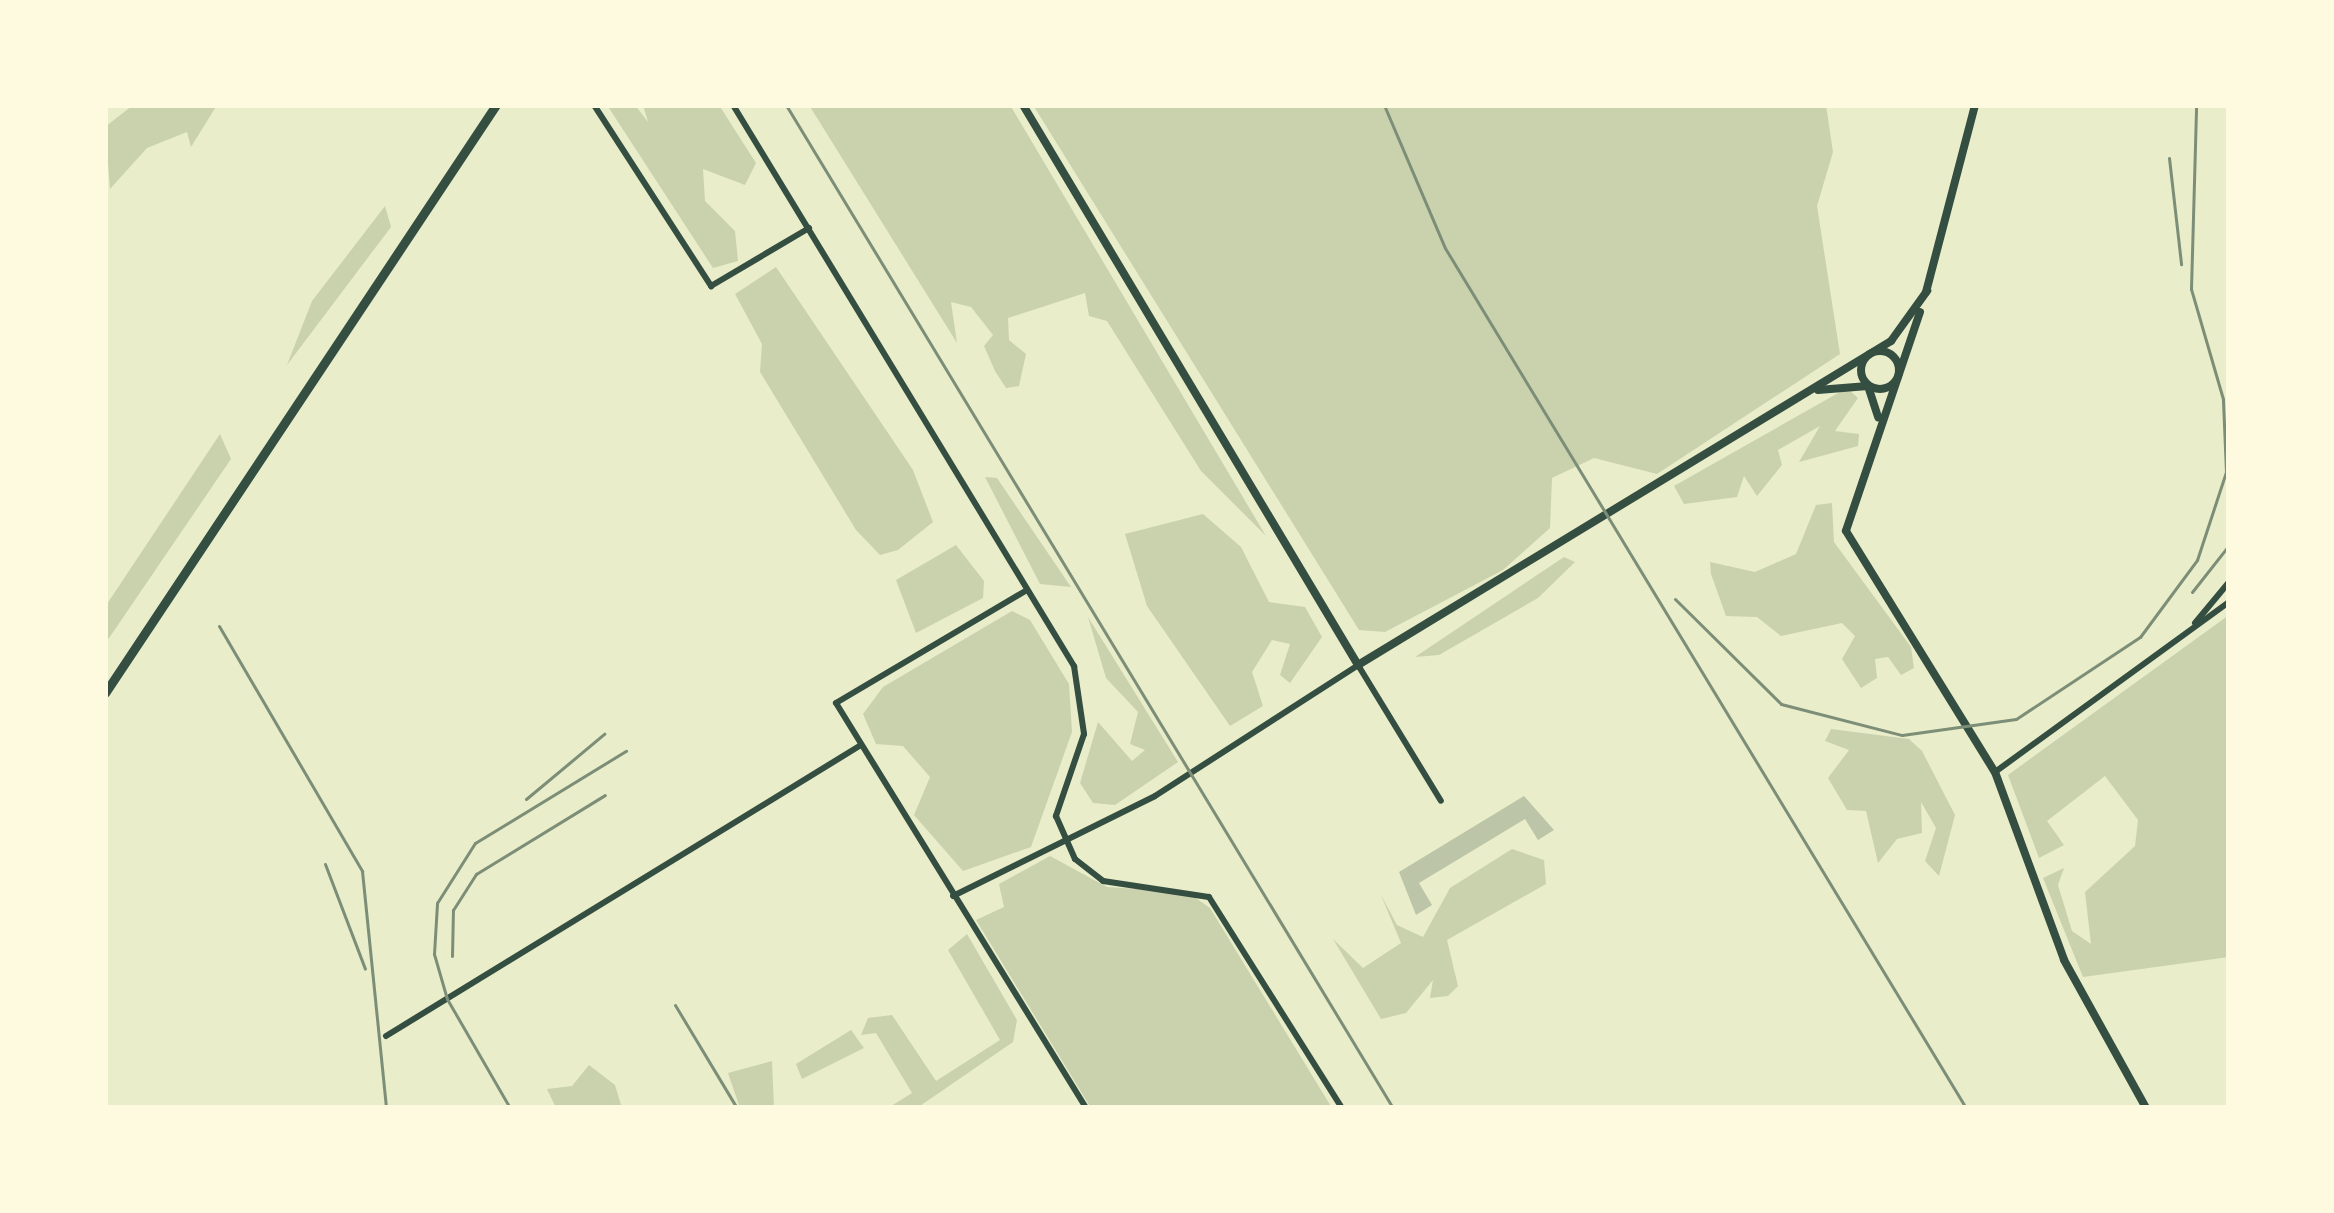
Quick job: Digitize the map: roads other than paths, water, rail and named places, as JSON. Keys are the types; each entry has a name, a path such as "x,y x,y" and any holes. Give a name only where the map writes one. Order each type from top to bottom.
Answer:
{"highway":[{"path":"105,693 496,105"}],"street":[{"path":"593,105 711,286 809,228"},
{"path":"733,105 1028,590 1087,702 1057,800 1069,844 1103,881 1209,897 1342,1108"},
{"path":"1023,105 1441,801"},
{"path":"1871,441 1899,377 1927,291 1976,105"},
{"path":"953,896 1069,844 1807,394 1905,328 1927,291"},
{"path":"1870,353 1892,355 1899,377"},
{"path":"1870,353 1868,386 1880,405 1846,531 1995,772 2064,960 2146,1108"},
{"path":"1807,394 1899,377"},
{"path":"2181,640 2229,582"},
{"path":"1028,590 836,703 1086,1108"},
{"path":"1995,772 2229,602"},
{"path":"386,1036 861,745"}],"railway":[{"path":"786,105 1393,1108"},
{"path":"1384,105 1445,248 1966,1108"},
{"path":"1675,599 1781,704 1902,735 2016,719 2140,637 2197,560 2226,472 2223,399 2191,289 2196,105"},
{"path":"2169,158 2181,264"},
{"path":"2192,592 2229,545"},
{"path":"219,626 362,871 386,1108"},
{"path":"526,799 604,734"},
{"path":"510,1108 447,999 434,954 437,903 475,843 626,751"},
{"path":"452,956 453,910 476,874 605,795"},
{"path":"325,864 365,969"},
{"path":"675,1005 737,1108"}]}
